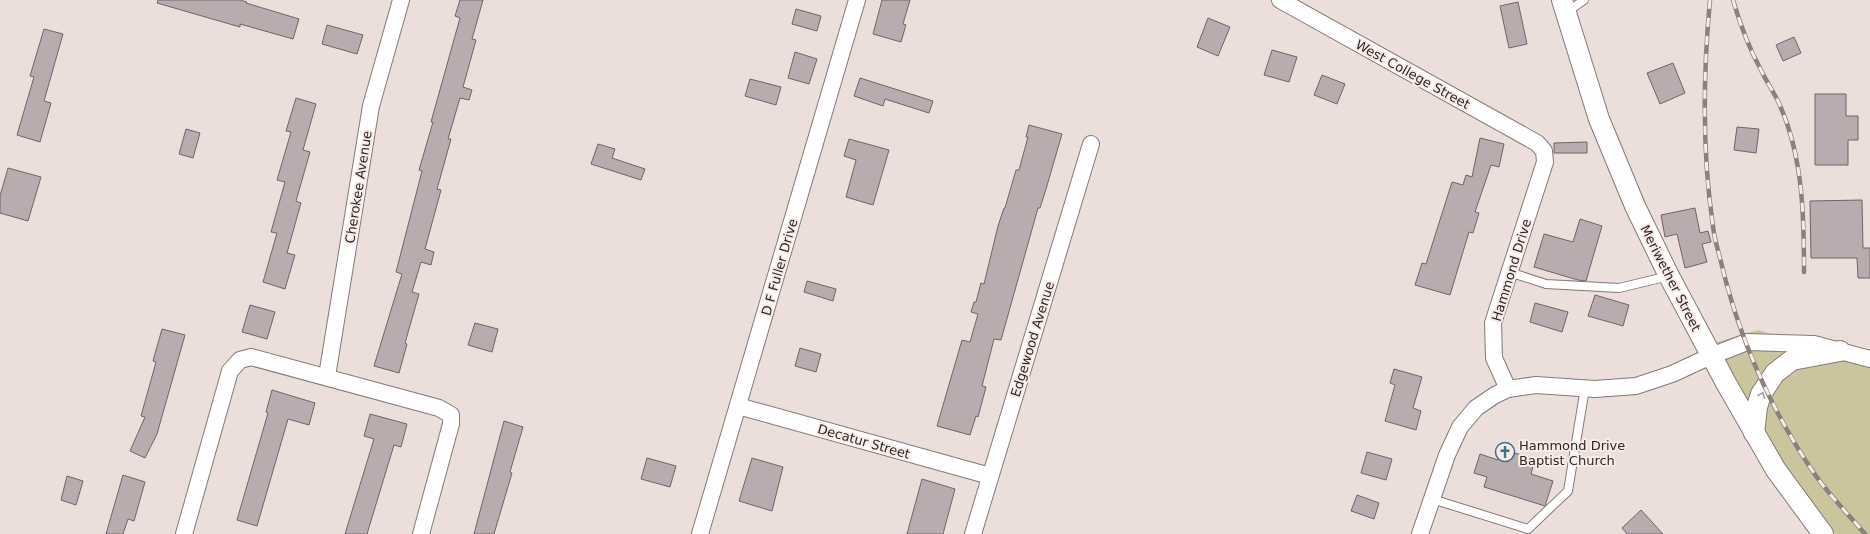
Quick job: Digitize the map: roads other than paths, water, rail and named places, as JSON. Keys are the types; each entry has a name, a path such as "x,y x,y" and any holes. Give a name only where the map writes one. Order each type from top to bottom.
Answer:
{"street":[{"name":"Cherokee Avenue","path":"327,376 371,106 400,0"},
{"name":"D F Fuller Drive","path":"700,534 857,0"},
{"name":"West College Street","path":"1280,0 1537,143 1544,151"},
{"name":"Meriwether Street","path":"1564,6 1599,119 1635,206 1669,276 1711,356 1776,470 1823,534"},
{"name":"Edgewood Avenue","path":"973,534 1090,144"},
{"name":"Hammond Drive","path":"1508,389 1494,358 1493,323 1544,162 1544,151"},
{"path":"1420,534 1447,455 1460,427 1476,408 1495,395 1508,389 1536,385 1585,388 1636,386 1672,374 1711,356 1747,342 1814,344 1870,359"},
{"path":"1754,433 1757,407 1761,394 1775,373 1792,360 1840,351"},
{"path":"184,534 230,371 240,360 252,357 327,376 439,408 451,415 451,424 421,534"},
{"name":"Decatur Street","path":"738,406 990,476"}],"lane":[{"path":"1564,6 1584,0"},
{"path":"1509,272 1546,284 1619,288 1669,276"},
{"path":"1432,499 1528,529 1568,491 1585,388"}],"railway":[{"path":"1710,0 1705,85 1705,142 1709,198 1714,235 1728,290 1747,346 1771,400 1785,426 1816,476 1865,534"},
{"path":"1733,0 1753,53 1763,75 1777,98 1794,147 1803,209 1804,272"}],"place":[{"name":"Hammond Drive Baptist Church","path":"1505,452"}]}
